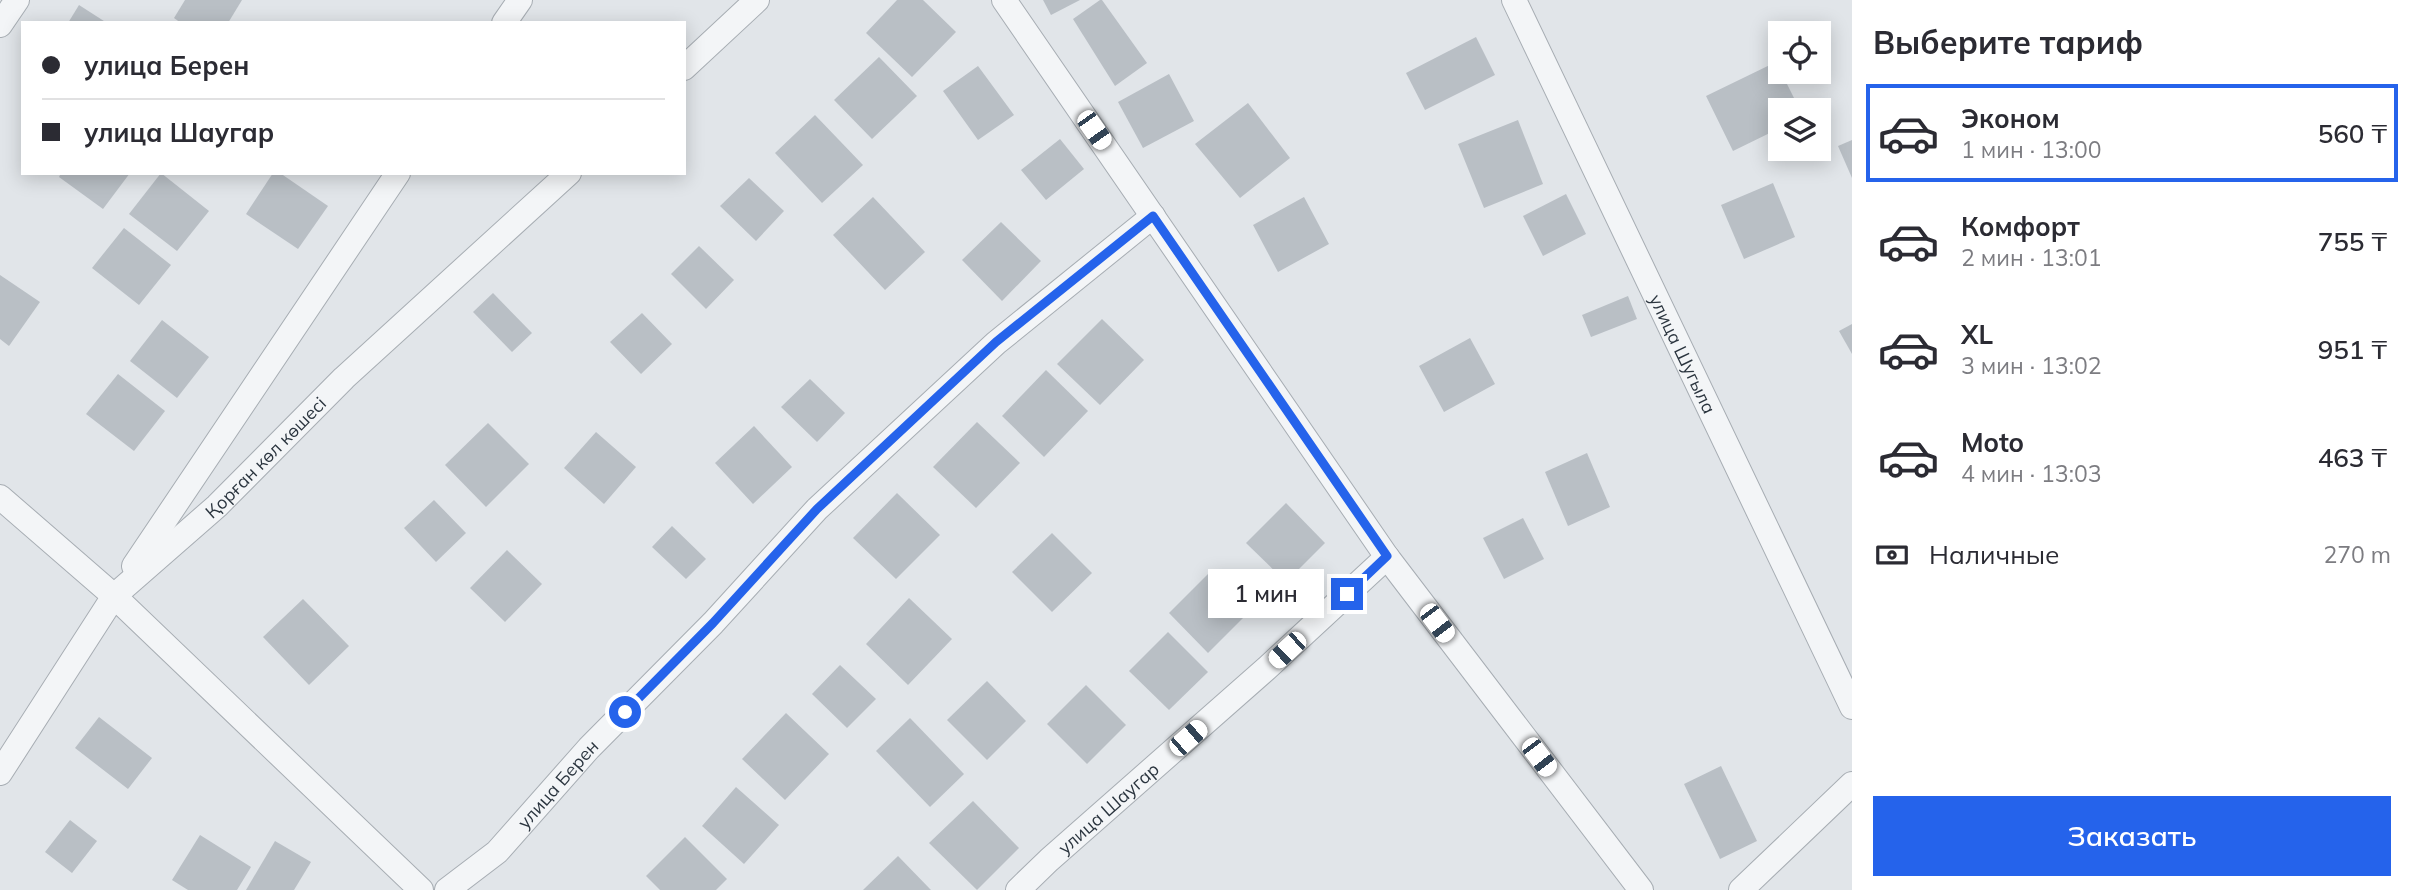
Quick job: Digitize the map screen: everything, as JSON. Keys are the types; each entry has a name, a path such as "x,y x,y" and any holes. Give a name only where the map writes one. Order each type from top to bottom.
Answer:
{"street":[{"path":"0,25 17,0"},
{"path":"505,21 520,0"},
{"path":"686,66 757,0"},
{"path":"1004,0 1387,556 1641,890"},
{"name":"улица Шугыла","path":"1514,0 1852,707"},
{"path":"114,596 397,175"},
{"name":"Қорған көл көшесі","path":"0,773 114,596 217,506 344,378 567,175"},
{"name":"улица Берен","path":"447,890 497,852 589,748 713,623 817,509 996,342 1153,216"},
{"path":"0,497 114,596 421,890"},
{"name":"улица Шаугар","path":"1018,890 1267,668 1387,556"},
{"path":"1741,890 1852,784"}],"building":[{"path":"185,0 242,0 229,21 178,21 174,18"},
{"path":"897,0 923,0 956,32 912,77 866,33"},
{"path":"1043,0 1080,0 1051,15"},
{"path":"1100,0 1147,63 1115,86 1073,19"},
{"path":"79,5 104,21 69,21"},
{"path":"1476,37 1495,75 1425,110 1406,73"},
{"path":"879,57 917,96 872,139 834,100"},
{"path":"978,66 1014,115 978,140 943,91"},
{"path":"1768,66 1768,84 1787,84 1794,98 1768,98 1768,134 1733,151 1706,96"},
{"path":"1169,74 1194,121 1143,148 1118,102"},
{"path":"1248,103 1290,158 1240,198 1195,144"},
{"path":"815,115 863,165 822,203 775,153"},
{"path":"1518,120 1543,184 1484,208 1458,144"},
{"path":"1060,139 1084,169 1046,200 1021,170"},
{"path":"1852,140 1852,178 1838,146"},
{"path":"60,175 128,175 103,209 59,177"},
{"path":"159,175 164,175 209,211 177,251 129,214"},
{"path":"272,175 283,175 328,206 298,249 246,214"},
{"path":"749,178 784,211 756,241 720,206"},
{"path":"1773,183 1795,237 1744,259 1721,205"},
{"path":"1566,194 1586,234 1543,256 1523,216"},
{"path":"873,197 925,252 885,290 833,235"},
{"path":"1304,197 1329,244 1278,272 1253,225"},
{"path":"1001,222 1041,261 1002,301 962,260"},
{"path":"124,228 171,265 139,305 92,268"},
{"path":"699,246 734,280 706,309 671,274"},
{"path":"0,275 40,302 9,346 0,339"},
{"path":"493,293 532,333 512,352 473,312"},
{"path":"1628,296 1637,319 1591,337 1582,315"},
{"path":"642,313 672,344 641,374 610,342"},
{"path":"1102,319 1144,360 1100,405 1057,364"},
{"path":"162,320 209,357 177,398 130,361"},
{"path":"1852,324 1852,354 1839,331"},
{"path":"1470,338 1495,384 1444,412 1419,366"},
{"path":"1046,370 1088,411 1044,457 1002,416"},
{"path":"118,374 165,411 134,451 86,414"},
{"path":"810,379 845,413 817,442 781,407"},
{"path":"977,422 1020,463 976,508 933,467"},
{"path":"488,423 529,464 486,507 445,465"},
{"path":"754,426 792,467 753,504 715,463"},
{"path":"596,432 636,467 604,504 564,468"},
{"path":"1587,453 1610,507 1568,526 1545,472"},
{"path":"897,493 940,535 896,579 853,538"},
{"path":"434,500 466,533 436,562 404,528"},
{"path":"1286,503 1325,543 1286,582 1246,543"},
{"path":"1523,518 1544,559 1504,579 1483,538"},
{"path":"672,526 706,559 686,579 652,547"},
{"path":"1052,533 1092,573 1052,612 1012,572"},
{"path":"507,550 542,584 505,622 470,588"},
{"path":"1208,574 1247,614 1208,653 1169,613"},
{"path":"909,598 952,639 908,685 866,644"},
{"path":"303,599 349,646 309,685 263,637"},
{"path":"1168,632 1208,672 1169,710 1129,671"},
{"path":"840,665 876,699 847,728 812,694"},
{"path":"987,681 1026,721 987,760 947,720"},
{"path":"1086,685 1126,725 1087,764 1047,724"},
{"path":"786,713 829,754 785,800 742,759"},
{"path":"99,717 152,758 128,789 75,748"},
{"path":"910,718 964,774 930,807 876,751"},
{"path":"1721,766 1757,841 1720,859 1684,784"},
{"path":"736,787 779,825 744,864 702,826"},
{"path":"973,801 1019,848 977,890 929,843"},
{"path":"70,820 97,841 72,873 45,852"},
{"path":"200,835 251,867 237,890 188,890 172,880"},
{"path":"685,837 727,879 716,890 660,890 646,876"},
{"path":"275,841 311,862 294,890 246,890"},
{"path":"898,856 931,890 863,890"}],"route":[{"path":"625,712 713,623 817,509 996,342 1153,216 1387,556 1347,594"}]}
